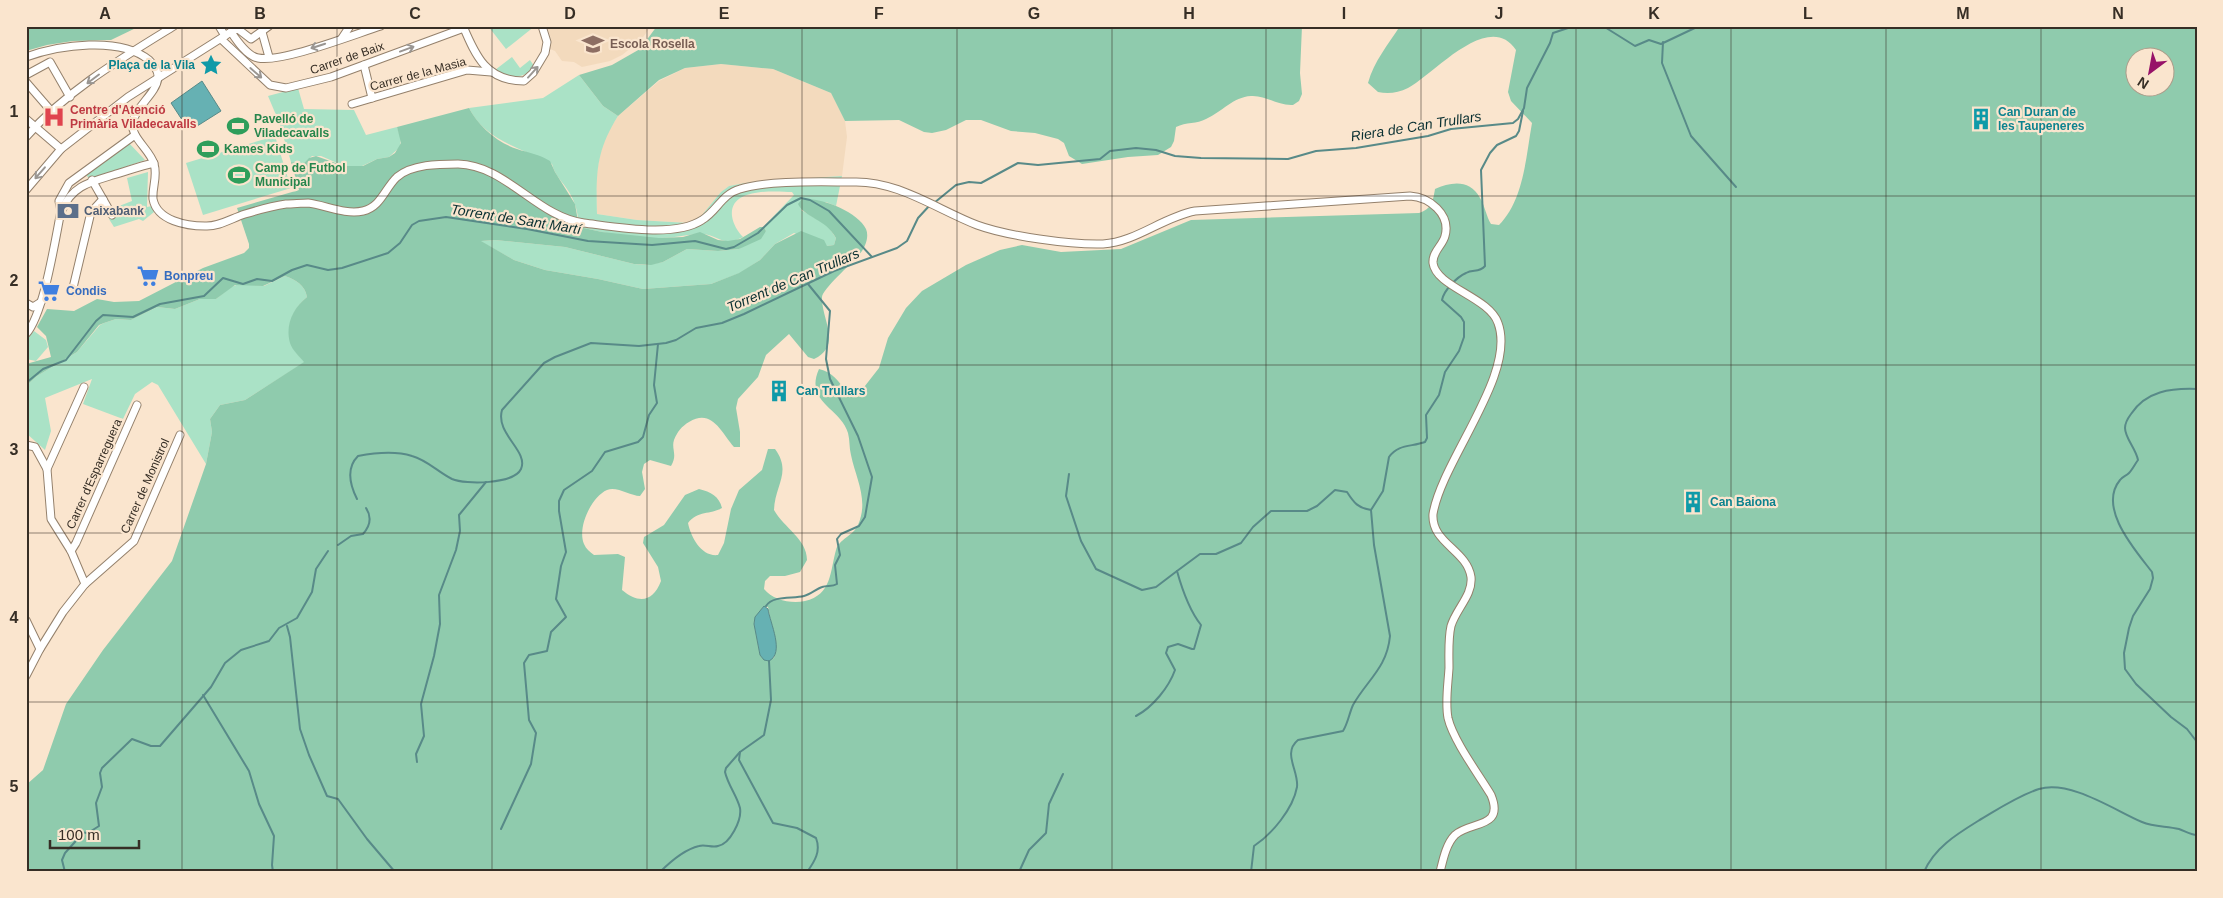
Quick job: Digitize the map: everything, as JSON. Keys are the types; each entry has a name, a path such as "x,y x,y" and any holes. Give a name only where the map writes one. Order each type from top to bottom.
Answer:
{"street":[{"path":"26,138 52,112 113,64 174,26"},
{"path":"219,26 253,56 259,58 296,53 381,26"},
{"path":"26,190 61,150 159,76 228,34 251,39 269,26"},
{"path":"342,38 350,26"},
{"name":"Carrer de la Masia","path":"352,104 467,70 490,72 498,78 510,81 524,81 539,64 548,42 542,26"},
{"path":"464,27 483,64 490,72"},
{"name":"Carrer de Baix","path":"228,34 270,85 286,88 331,77 464,27"},
{"path":"262,32 269,58"},
{"path":"26,56 46,50 98,45 134,51 152,63 159,76 155,87 133,120 135,135 154,163 156,176 153,197 156,206 163,214 175,221 189,225 212,226 245,214 283,205 305,203 347,211 364,211 376,204 400,174 414,168 437,165 466,165 481,169 552,213 574,221 656,230 683,228 701,222 726,196 737,189 751,186 867,182 886,185 962,218 1004,232 1100,244 1128,239 1171,218 1195,211 1417,196 1430,201 1436,206 1445,224 1446,234 1434,258 1435,270 1485,305 1496,317 1500,332 1501,351 1489,392 1460,444 1432,518 1437,533 1464,562 1471,578 1470,590 1451,627 1449,719 1456,737 1491,795 1494,809 1487,822 1456,834 1449,844 1440,872"},
{"path":"26,75 50,62 70,97"},
{"path":"364,65 372,98"},
{"path":"26,82 52,112"},
{"path":"26,119 61,150"},
{"path":"62,211 59,200 69,183 135,135"},
{"path":"26,334 41,302 65,201 75,189 92,180 154,163"},
{"path":"92,180 112,215"},
{"path":"72,292 91,212 103,199"},
{"path":"26,303 36,310"},
{"path":"47,468 84,387"},
{"name":"Carrer d'Esparreguera","path":"71,550 76,543 136,405"},
{"name":"Carrer de Monistrol","path":"26,676 63,612 85,584 134,541 180,435"},
{"path":"26,445 35,447 47,468 52,519 71,550 85,584"},
{"path":"26,620 40,649"}],"shaded area":[{"name":"Escola Rosella","path":"547,26 651,26 641,40 622,55 610,61 582,67 574,62 562,61 555,51 550,49 551,39"},
{"path":"721,64 773,69 831,93 845,121 847,137 842,176 751,182 729,186 721,192 702,215 689,223 637,220 597,214 596,180 599,159 605,136 618,116 659,81 685,68"}],"green space":[{"path":"26,26 140,26 111,40 73,41 26,51"},
{"path":"488,26 535,26 506,49"},
{"path":"657,26 1302,26 1300,73 1302,94 1299,101 1293,105 1282,104 1256,96 1239,99 1203,121 1176,127 1171,147 1158,155 1128,157 1082,164 1069,156 1064,143 1058,139 1035,133 1011,131 981,120 966,120 946,130 932,133 924,132 899,120 845,121 831,93 773,69 721,64 685,68 659,80 618,116 603,106 579,75 612,65 640,49"},
{"path":"1400,26 2197,26 2197,872 26,872 26,785 43,770 66,704 103,650 172,561 206,464 212,432 210,419 220,405 245,400 304,362 291,346 289,323 298,306 307,297 304,289 299,284 285,276 263,286 235,285 216,299 200,299 175,309 157,307 131,320 116,319 99,325 77,352 37,376 26,386 26,364 51,357 46,336 37,327 47,309 74,311 97,299 114,302 139,301 203,268 244,253 249,248 249,244 237,208 299,190 291,162 303,164 309,158 316,156 344,166 363,166 395,153 401,143 397,127 469,108 483,127 503,143 550,161 575,204 579,227 602,232 659,238 683,237 700,232 718,240 728,241 740,239 760,227 764,227 766,231 761,239 739,249 718,251 687,249 663,262 651,265 634,264 565,247 495,240 481,241 514,260 545,270 643,289 711,284 739,273 760,260 775,244 801,231 824,240 827,246 834,245 836,238 832,231 801,209 798,204 802,199 828,203 855,217 866,229 866,243 862,251 828,287 822,297 829,339 823,353 814,359 808,357 789,334 766,355 758,377 738,399 736,408 740,432 740,447 734,447 710,420 697,418 689,422 684,425 674,440 674,459 671,466 650,460 644,464 642,472 645,489 640,496 615,489 607,490 601,494 591,506 582,530 584,544 594,555 618,554 625,557 622,590 640,599 650,597 661,581 658,567 643,543 644,537 664,525 685,495 699,489 714,495 719,500 722,508 696,516 688,523 689,529 702,550 712,555 718,555 724,543 731,509 739,490 762,470 768,449 775,449 780,457 782,472 774,510 803,546 807,560 800,572 785,576 770,576 765,581 764,589 772,596 783,600 805,601 814,598 825,588 831,574 836,550 840,543 856,529 862,507 862,498 850,452 848,433 844,424 825,404 816,389 819,369 832,375 847,393 861,391 879,368 888,338 906,308 922,291 966,265 1000,250 1022,245 1061,252 1121,249 1191,220 1419,213 1427,209 1431,204 1435,189 1454,184 1466,185 1476,192 1482,201 1491,224 1499,225 1514,203 1519,190 1526,163 1532,123 1511,101 1508,92 1516,50 1505,39 1491,37 1477,41 1446,59 1408,88 1393,93 1378,92 1368,83 1378,60","holes":["763,607 768,607 776,648 774,658 765,660 760,655 754,622"]},
{"path":"512,57 520,68 530,60 534,66 530,71 516,77 505,75 495,70"},
{"path":"579,75 603,106 618,116 605,140 601,152 597,174 597,214 637,220 689,223 702,215 721,192 729,186 751,182 842,176 836,206 826,202 801,210 827,225 836,238 834,245 827,246 794,233 775,244 760,260 740,273 711,284 643,289 545,270 514,260 480,241 495,240 565,247 634,264 646,265 663,262 687,249 718,251 739,249 766,231 764,227 766,224 794,195 792,192 774,191 754,193 737,200 733,207 732,216 736,228 743,237 730,241 702,234 666,238 640,238 579,227 573,200 552,164 495,136 476,120 469,108 543,98"},
{"path":"298,88 304,109 354,110 366,135 397,127 401,139 400,147 389,157 377,159 360,167 344,166 321,156 312,156 303,164 291,162 279,122 268,96"},
{"name":"Camp de Futbol Municipal","path":"275,136 291,188 203,215 186,163"},
{"path":"128,142 145,160 90,179 85,174"},
{"path":"148,172 147,207 152,206 154,212 143,221 139,219 114,227 109,219 117,215 114,208 132,201 127,178"},
{"path":"285,276 299,284 304,289 307,297 298,306 289,330 292,346 305,362 245,400 220,405 210,419 212,432 206,464 158,385 152,382 135,394 123,419 83,404 92,379 45,398 51,431 45,450 26,433 26,386 37,376 77,352 100,325 116,319 131,320 157,307 175,309 200,299 216,299 231,287 239,284 264,286"},
{"path":"34,331 46,340 48,347 36,361 26,359 26,340"}],"water":[{"path":"202,81 221,111 194,128 188,129 171,103"},
{"path":"764,606 768,609 776,645 774,657 769,661 764,660 760,655 754,624 755,617"}],"waterway":[{"name":"Riera de Can Trullars","path":"934,203 956,185 969,182 981,183 1018,163 1038,165 1100,159 1110,151 1136,148 1156,150 1175,156 1201,158 1288,159 1316,151 1356,148 1428,136 1451,129 1513,123 1518,119 1524,108 1527,88 1550,43 1553,33 1574,26"},
{"name":"Riera de Can Trullars","path":"1603,26 1635,46 1649,40 1661,44 1699,26"},
{"path":"1663,42 1662,63 1691,136 1736,187"},
{"path":"1136,716 1154,702 1165,690 1175,670 1166,653 1168,647 1178,644 1194,649 1201,625 1189,606 1177,571 1200,554 1216,554 1241,543 1253,527 1271,511 1307,511 1317,506 1335,490 1347,492 1357,504 1371,510 1383,491 1389,457 1396,450 1425,442 1427,438 1426,415 1439,395 1445,372 1459,351 1464,337 1464,322 1442,300 1443,296 1451,284 1462,275 1485,266 1481,170 1490,153 1497,145 1516,136 1519,131 1523,111"},
{"name":"Torrent de Sant Martí","path":"26,383 43,369 66,360 96,321 103,315 133,317 160,304 204,296 223,278 243,284 257,279 272,281 292,270 307,265 328,270 342,268 388,253 400,243 412,225 419,221 446,217 527,229 588,241 652,245 695,241 726,249 734,247 758,233 787,205 801,198 810,200 829,211 872,257"},
{"name":"Torrent de Can Trullars","path":"357,499 350,477 354,461 358,456 364,455 378,453 406,454 423,460 452,479 459,481 489,482 509,478 517,474 521,469 522,462 517,449 503,427 501,419 502,410 544,363 591,343 639,346 666,343 676,340 696,328 722,323 744,314 834,271 897,248 907,241 918,218 930,205"},
{"name":"Torrent de Can Trullars","path":"766,606 773,600 804,596 822,587 837,584 835,565 840,555 837,539 841,534 859,526 865,517 872,477 858,436 830,379 826,359 830,311 808,284"},
{"path":"501,829 531,764 536,733 529,720 524,663 529,655 547,651 551,632 566,617 556,599 561,566 566,552 559,501 564,490 592,471 605,452 638,442 643,437 649,415 657,403 654,385 658,344"},
{"path":"2197,389 2178,389 2160,392 2137,406 2127,420 2125,432 2138,460 2129,473 2120,480 2114,491 2113,503 2121,529 2152,572 2153,578 2150,589 2133,616 2129,628 2124,653 2125,669 2136,684 2171,717 2187,729 2197,742"},
{"path":"1069,474 1066,496 1081,541 1096,569 1142,590 1156,587 1177,571"},
{"path":"417,762 416,754 424,736 421,704 434,656 440,624 439,595 456,550 460,531 459,515 486,482"},
{"path":"338,545 351,536 363,534 369,525 370,518 366,508"},
{"path":"1251,872 1254,846 1268,835 1281,820 1295,795 1297,781 1291,756 1293,745 1298,740 1343,731 1358,696 1376,673 1385,657 1390,636 1374,545 1371,510"},
{"path":"77,832 88,833 99,826 96,803 102,787 100,773 102,768 132,739 151,746 160,746 211,687 225,663 241,650 269,641 279,628 297,618 312,592 316,569 328,551"},
{"path":"287,626 290,637 300,729 309,755 327,796 338,799 367,839 395,872"},
{"path":"769,661 771,700 764,735 740,752 739,760 773,823 797,828 816,838 818,847 816,856 807,872"},
{"path":"203,695 249,771 259,804 274,836 273,872"},
{"path":"660,872 673,860 689,850 701,846 718,846 727,841 731,836 739,819 740,808 725,772 726,768 740,752"},
{"path":"1019,872 1029,850 1046,833 1049,804 1063,774"},
{"path":"1924,872 1928,863 1940,849 1970,826 2023,795 2051,787 2078,792 2151,825 2179,829 2197,835"},
{"path":"65,872 62,860 65,853 83,833"}],"place":[{"name":"Escola Rosella","path":"593,44"},
{"name":"Plaça de la Vila","path":"211,65"},
{"name":"Centre d'Atenció Primària Viladecavalls","path":"54,117"},
{"name":"Can Duran de les Taupeneres","path":"1981,119"},
{"name":"Pavelló de Viladecavalls","path":"238,126"},
{"name":"Kames Kids","path":"208,149"},
{"name":"Camp de Futbol Municipal","path":"239,175"},
{"name":"Caixabank","path":"68,211"},
{"name":"Bonpreu","path":"148,276"},
{"name":"Condis","path":"49,291"},
{"name":"Can Trullars","path":"779,391"},
{"name":"Can Baiona","path":"1693,502"}]}
